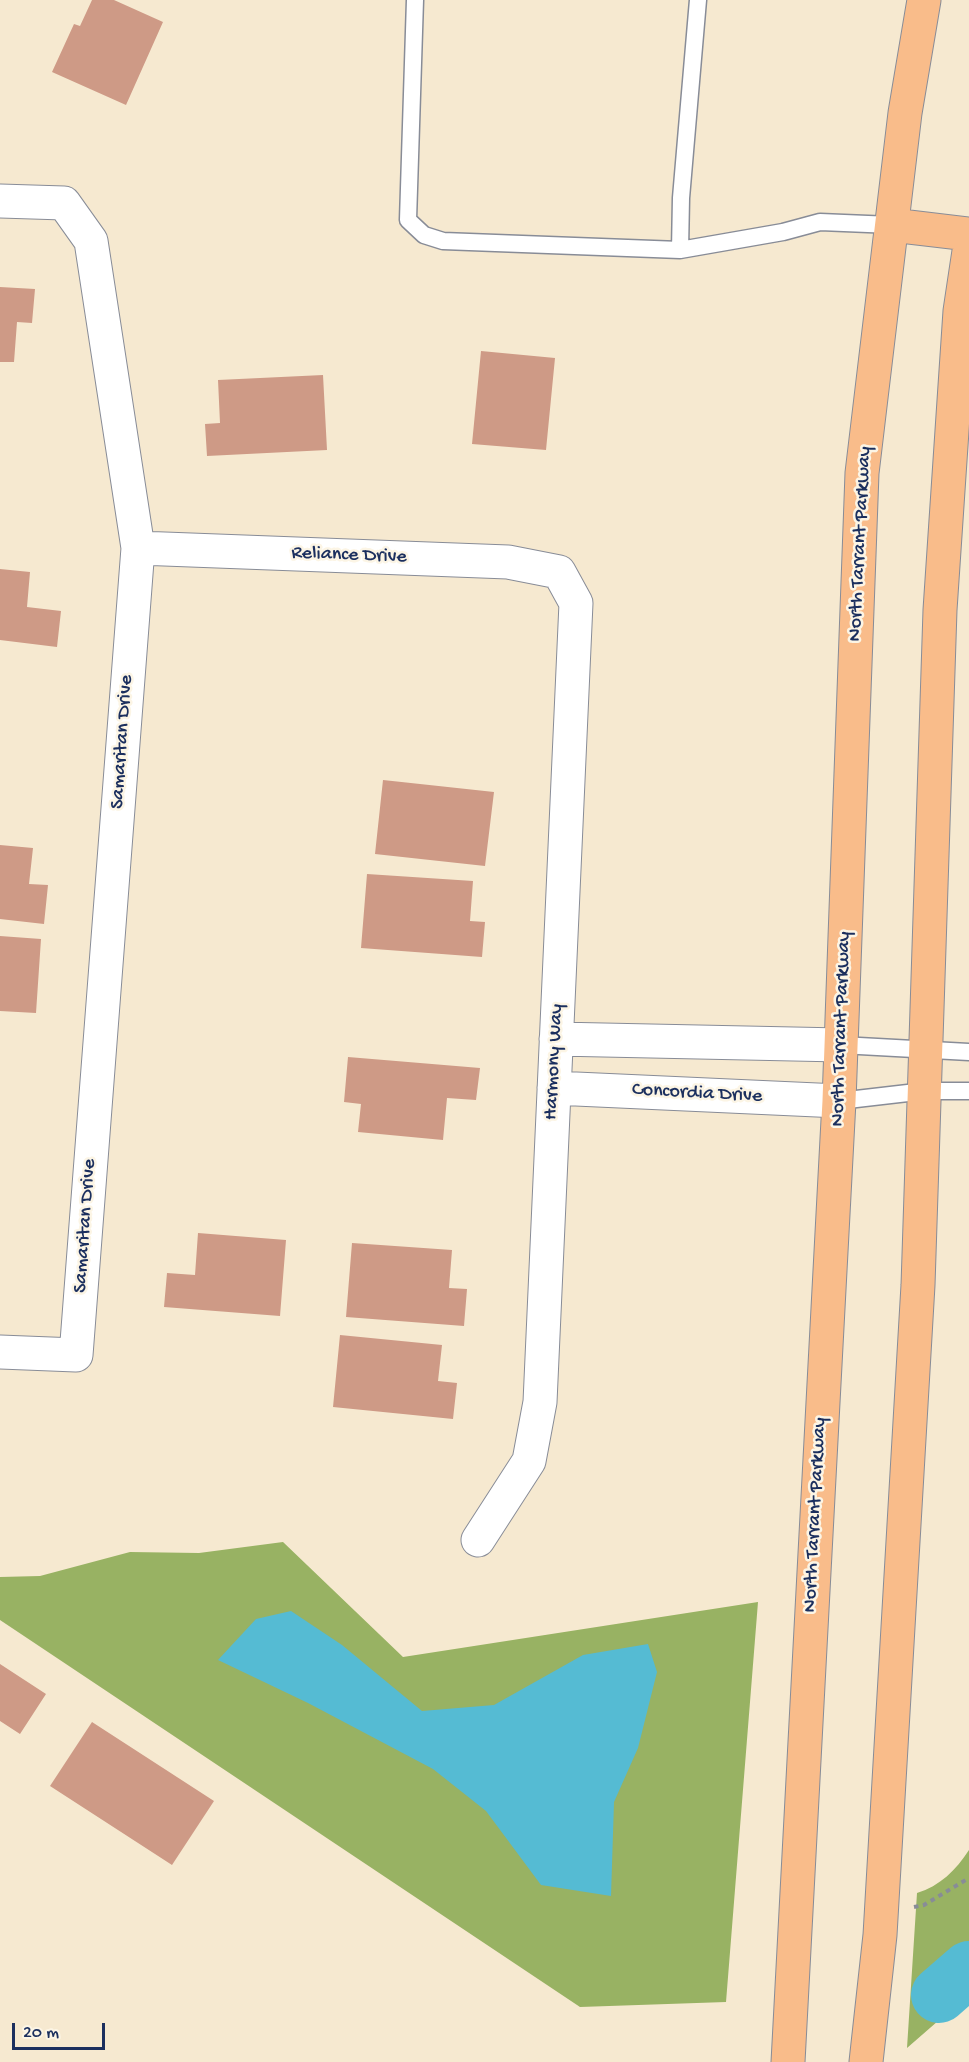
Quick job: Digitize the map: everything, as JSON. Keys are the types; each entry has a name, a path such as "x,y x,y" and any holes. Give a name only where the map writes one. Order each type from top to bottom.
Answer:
{"main road":[{"name":"North Tarrant Parkway","path":"788,2062 842,1045 862,472 905,113 924,0"},
{"path":"892,225 969,234"},
{"path":"866,2062 881,1913 918,1285 940,610 960,311 969,251"}],"street":[{"name":"Samaritan Drive","path":"0,201 64,202 91,242 138,548 76,1355 0,1352"},
{"name":"Reliance Drive","path":"138,548 508,562 559,572"},
{"name":"Harmony Way","path":"478,1540 529,1461 540,1402 576,603 559,572"},
{"path":"556,1039 842,1045"},
{"name":"Concordia Drive","path":"554,1088 839,1101"}],"lane":[{"path":"415,0 408,220 424,235 443,241 680,250 783,232 820,222 892,225"},
{"path":"680,250 681,198 699,0"},
{"path":"842,1045 969,1052"},
{"path":"839,1101 925,1090 969,1091"}],"path":[{"path":"881,1913 924,1905 969,1878"}],"green space":[{"path":"283,1542 403,1657 758,1602 726,2002 580,2007 0,1620 0,1577 40,1576 130,1552 199,1553"},
{"path":"969,1850 969,1994 907,2048 917,1893 947,1876"}],"water":[{"path":"291,1611 342,1645 422,1711 494,1705 583,1655 648,1644 657,1672 638,1748 614,1802 611,1896 541,1885 486,1811 433,1769 308,1703 218,1660 256,1619"}],"building":[{"path":"92,0 114,0 163,22 126,105 52,72 74,24 80,26"},
{"path":"0,287 35,289 32,323 17,322 14,362 0,362"},
{"path":"481,351 555,358 546,450 472,444"},
{"path":"323,375 327,450 207,456 205,424 220,423 218,380"},
{"path":"0,569 30,572 27,607 61,611 57,647 0,640"},
{"path":"383,780 494,792 485,866 375,854"},
{"path":"0,845 33,848 29,884 48,885 44,924 0,919"},
{"path":"367,874 473,881 470,921 485,922 482,957 361,948"},
{"path":"0,936 41,939 36,1013 0,1011"},
{"path":"348,1057 480,1068 476,1100 447,1098 443,1140 358,1132 361,1104 344,1102"},
{"path":"198,1233 286,1240 280,1316 164,1307 167,1273 195,1275"},
{"path":"352,1243 452,1250 449,1288 467,1289 464,1326 346,1317"},
{"path":"340,1335 442,1345 438,1381 457,1383 453,1419 333,1407"},
{"path":"0,1664 46,1694 20,1734 0,1721"},
{"path":"92,1722 214,1801 172,1865 50,1786"}],"waterway":[{"path":"939,1995 969,1969"}]}
